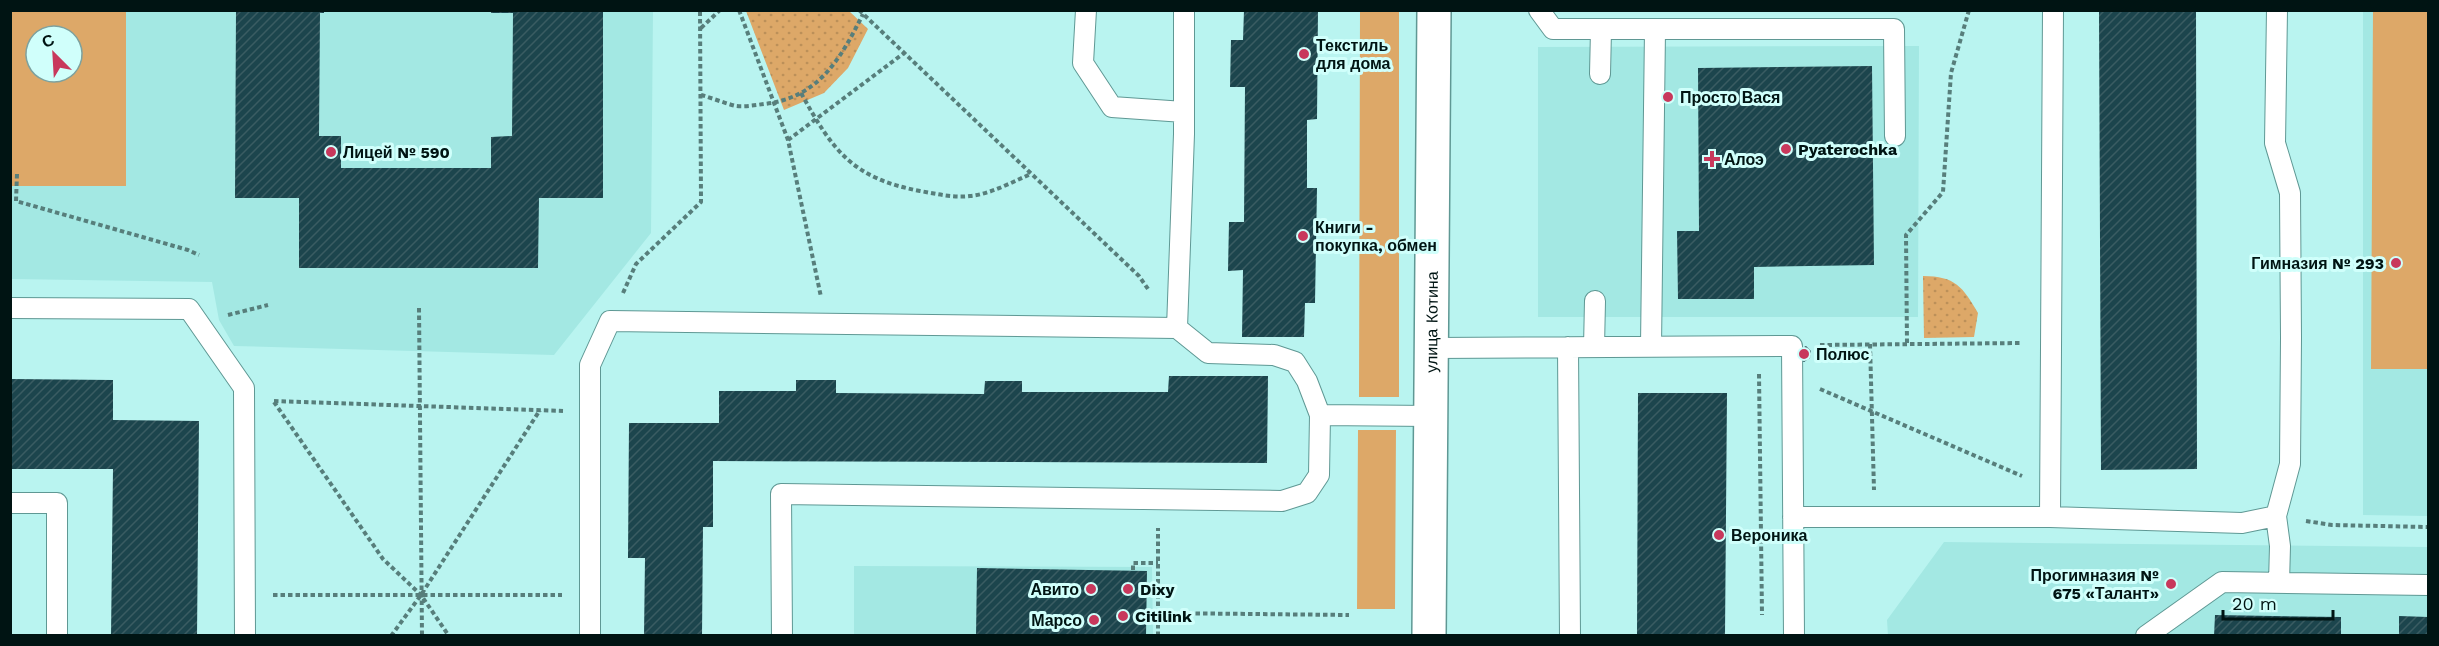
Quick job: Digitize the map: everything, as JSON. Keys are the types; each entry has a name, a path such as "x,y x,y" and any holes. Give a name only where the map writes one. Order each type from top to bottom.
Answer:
{"street":[{"name":"улица Котина","path":"1429,636 1434,10"}],"lane":[{"path":"1086,10 1083,63 1112,107 1184,112"},
{"path":"1177,328 1184,112 1184,10"},
{"path":"1539,10 1553,29 1894,29 1894,136"},
{"path":"2050,517 2052,10"},
{"path":"2277,10 2275,143 2290,193 2291,350 2290,464 2276,516 2280,546 2279,583"},
{"path":"1600,74 1601,30"},
{"path":"1651,346 1654,30"},
{"path":"1594,346 1595,301"},
{"path":"10,308 189,309 244,388 245,636"},
{"path":"590,636 590,365 610,321 1177,328 1208,353 1274,355 1295,363 1307,381 1320,416 1319,475 1307,494 1282,501 781,494 782,636"},
{"path":"1432,348 1792,346 1794,636"},
{"path":"1568,347 1570,636"},
{"path":"1320,416 1431,416"},
{"path":"10,503 57,503 57,636"},
{"path":"1793,517 2050,517 2242,523 2276,516"},
{"path":"2146,636 2222,582 2428,585"}],"path":[{"path":"610,321 636,264 701,202 700,10"},
{"path":"700,28 720,10"},
{"path":"739,10 788,140 827,324"},
{"path":"859,10 1139,276 1177,328"},
{"path":"1907,343 1906,235 1943,192 1951,73 1969,10"},
{"path":"701,95 739,106 774,103 801,93 827,75 845,51 863,14"},
{"path":"788,140 904,54"},
{"path":"801,93 837,151 856,168 881,181 948,197 972,196 1031,174"},
{"path":"17,174 16,201 188,250 198,255"},
{"path":"198,322 268,305"},
{"path":"419,308 422,636"},
{"path":"1792,346 2050,343"},
{"path":"1870,344 1875,517"},
{"path":"1758,346 1762,624"},
{"path":"1792,376 2050,488"},
{"path":"265,396 273,400 552,411"},
{"path":"273,400 383,559 421,595 449,636"},
{"path":"391,636 421,595 540,410"},
{"path":"1158,499 1158,636"},
{"path":"2276,516 2332,525 2428,527"},
{"path":"1133,570 1133,563 1158,563"},
{"path":"264,595 553,595"},
{"path":"1158,613 1349,615"}],"shaded area":[{"path":"11,10 126,11 126,186 11,186"},
{"name":"Лицей № 590","path":"11,11 653,11 651,233 554,355 234,346 219,320 212,282 11,279"},
{"path":"746,11 849,11 868,29 848,68 824,93 784,110"},
{"path":"1360,11 1399,11 1399,397 1359,397"},
{"name":"Гимназия № 293","path":"2363,11 2428,11 2428,516 2363,515"},
{"name":"Гимназия № 293","path":"2373,11 2428,11 2428,369 2371,369"},
{"path":"1919,46 1918,317 1538,317 1538,47"},
{"path":"1923,276 1951,281 1968,296 1978,313 1974,337 1924,338"},
{"path":"1358,430 1396,430 1395,609 1357,609"},
{"name":"Прогимназия № 675 «Талант»","path":"1944,542 2428,547 2428,635 1888,636 1887,620"},
{"path":"854,566 1152,567 1153,635 854,636"}],"building":[{"path":"236,10 324,10 324,13 320,13 319,136 341,136 341,168 491,168 491,137 512,136 513,13 491,13 491,10 603,10 603,198 539,198 538,268 299,268 299,198 235,198"},
{"path":"1244,10 1318,10 1317,119 1307,120 1307,188 1317,188 1315,303 1305,303 1304,337 1242,337 1243,270 1228,271 1229,222 1244,222 1245,87 1230,87 1231,40 1243,40"},
{"path":"2099,10 2196,10 2197,469 2101,470"},
{"name":"Pyaterochka","path":"1872,66 1874,265 1754,267 1754,299 1678,299 1677,231 1699,231 1698,68"},
{"name":"Полюс","path":"1806,346 1811,351 1810,358 1804,362 1798,358 1798,350"},
{"path":"1169,376 1268,376 1267,463 713,461 713,527 703,527 702,636 644,636 645,558 628,558 629,423 719,423 719,391 796,391 796,380 836,380 836,393 984,394 985,381 1022,381 1022,392 1168,392"},
{"path":"10,379 113,380 113,420 199,421 197,636 111,636 113,469 10,469"},
{"path":"1638,393 1727,393 1725,636 1637,636"},
{"path":"977,568 1147,571 1146,636 976,636"},
{"path":"2215,615 2341,617 2341,636 2214,636"},
{"path":"2399,616 2428,617 2428,636 2399,636"}],"place":[{"name":"Текстиль для дома","path":"1304,54"},
{"name":"Просто Вася","path":"1668,97"},
{"name":"Pyaterochka","path":"1786,149"},
{"name":"Лицей № 590","path":"331,152"},
{"name":"Алоэ","path":"1712,159"},
{"name":"Книги - покупка, обмен","path":"1303,236"},
{"name":"Гимназия № 293","path":"2396,263"},
{"name":"Полюс","path":"1804,354"},
{"name":"Вероника","path":"1719,535"},
{"name":"Прогимназия № 675 «Талант»","path":"2171,584"},
{"name":"Авито","path":"1091,589"},
{"name":"Dixy","path":"1128,589"},
{"name":"Citilink","path":"1123,616"},
{"name":"Марсо","path":"1094,620"}]}
